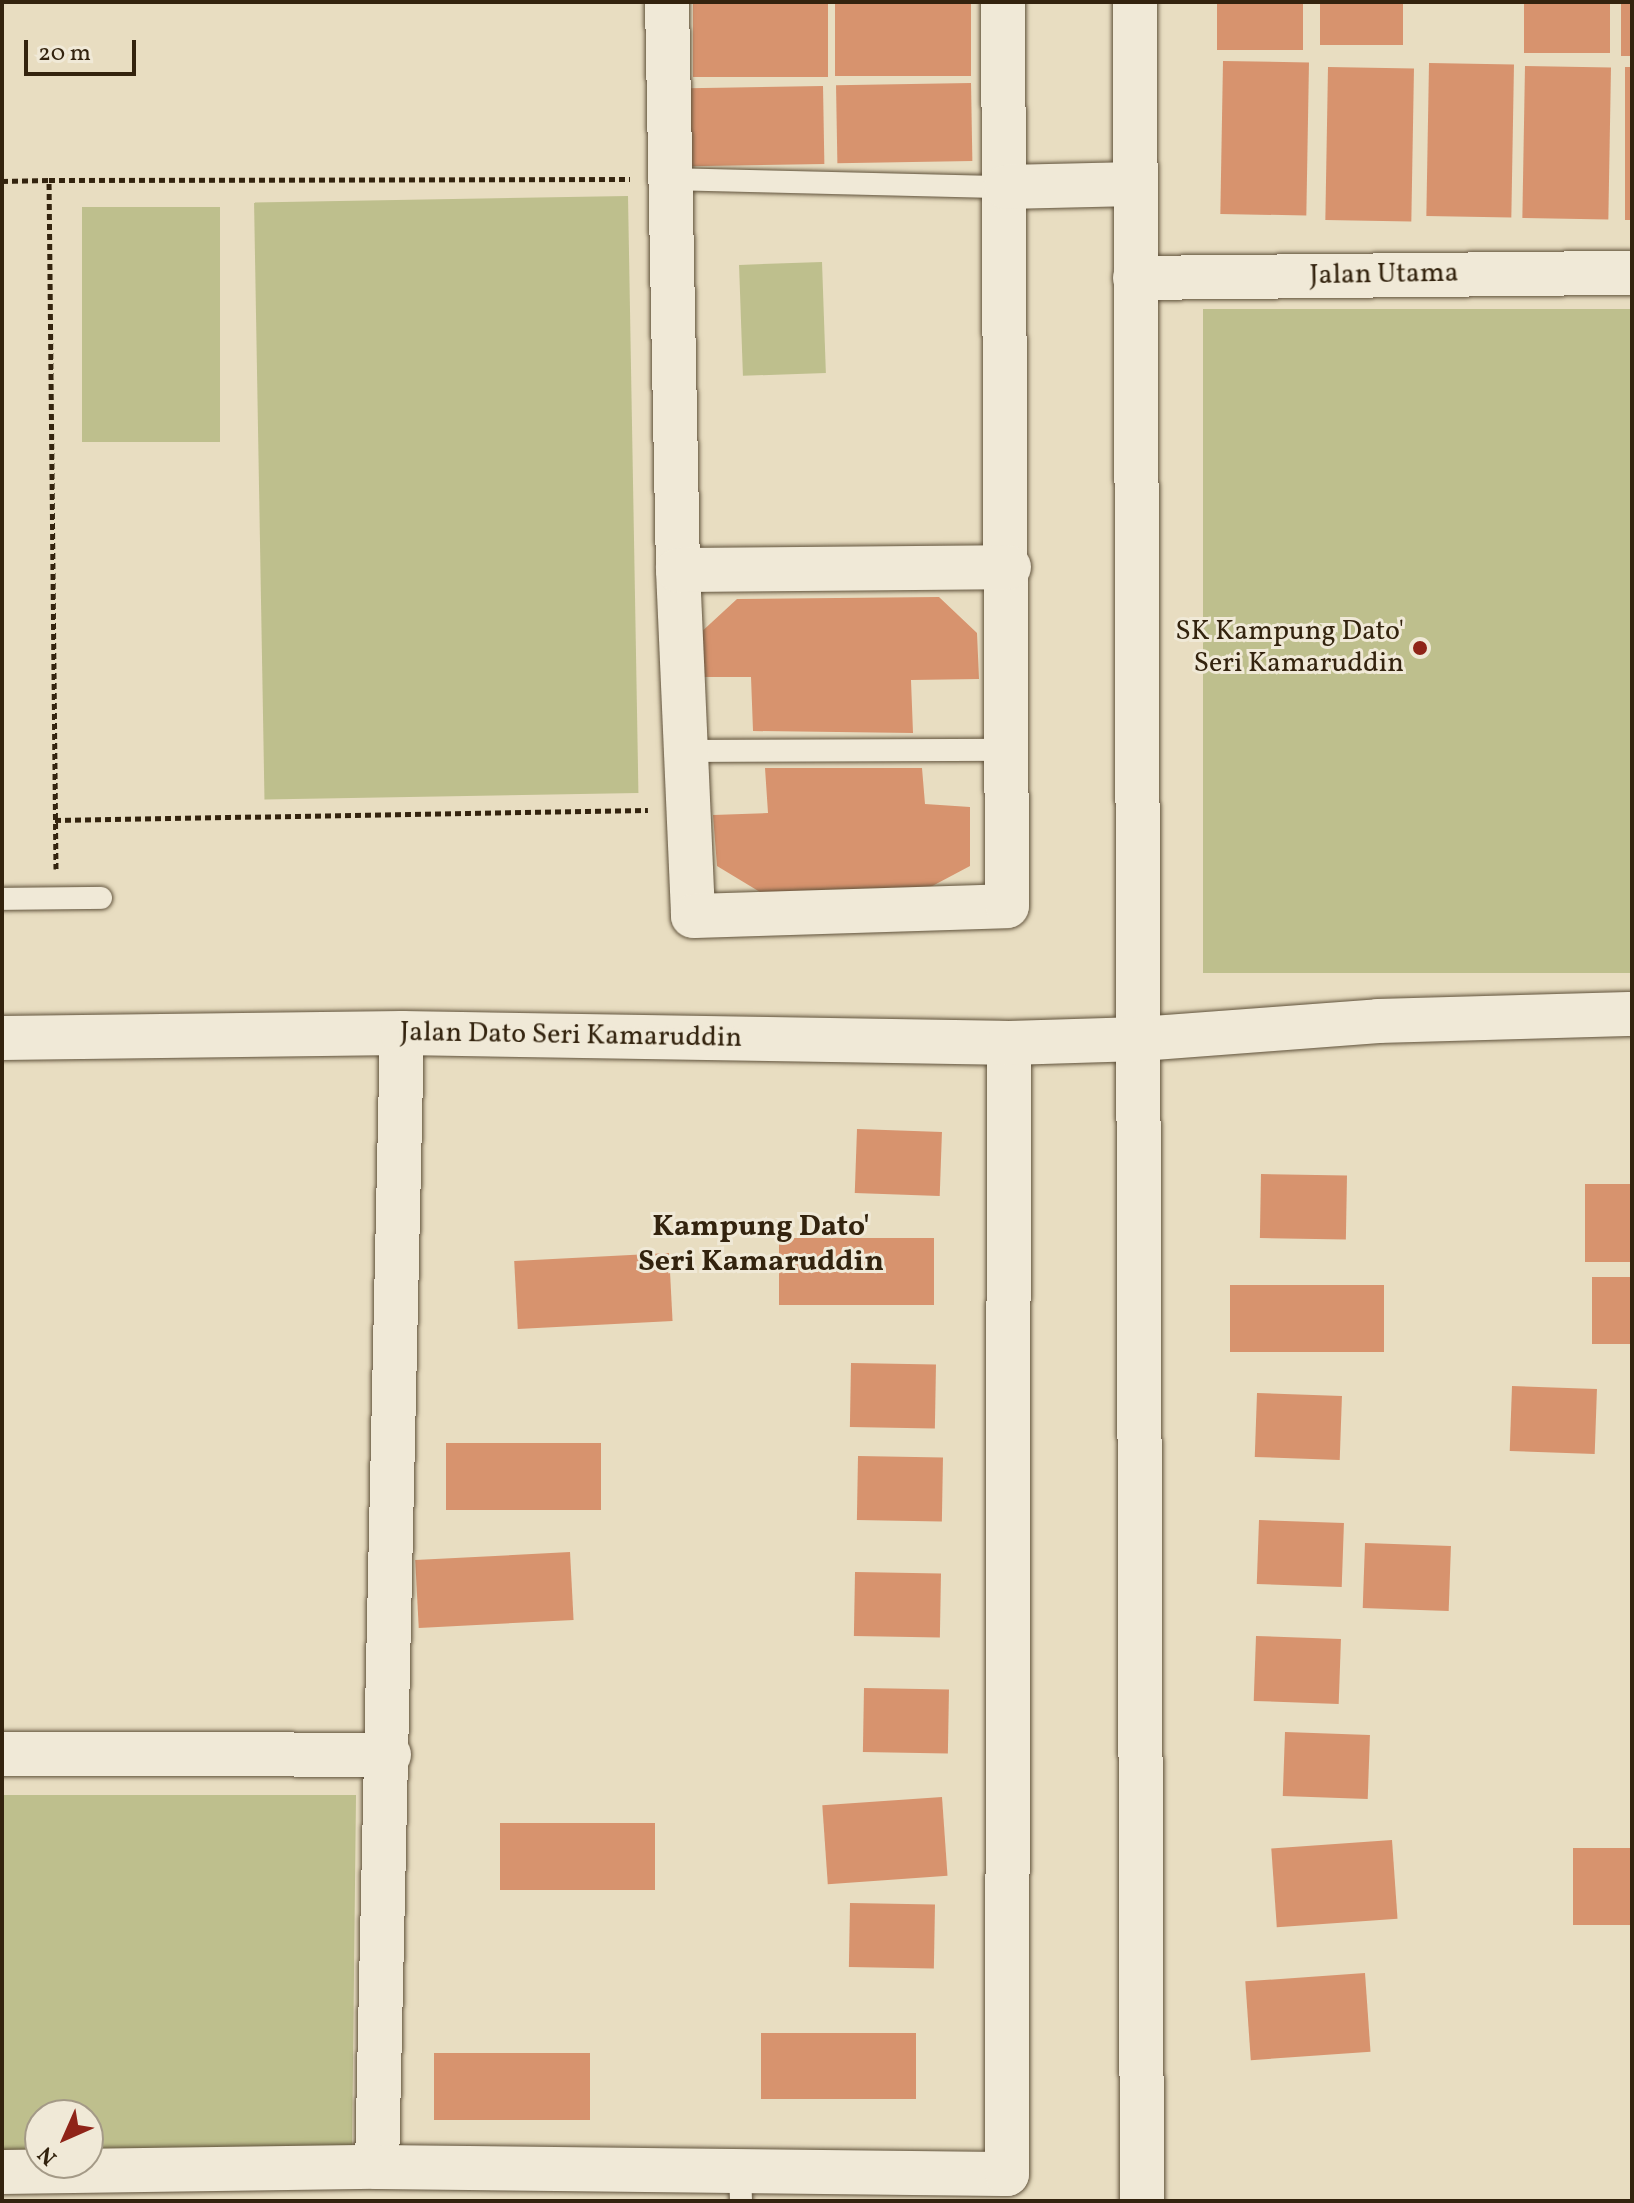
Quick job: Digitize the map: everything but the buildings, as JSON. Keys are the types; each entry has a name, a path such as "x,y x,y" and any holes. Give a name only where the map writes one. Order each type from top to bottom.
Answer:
{"street":[{"path":"667,2 668,179 678,570 693,916 1007,906 1009,567 1003,2"},
{"path":"1135,2 1142,2201"},
{"path":"1006,187 1135,184"},
{"name":"Jalan Utama","path":"1135,278 1632,273"},
{"path":"678,570 1009,567"},
{"name":"Jalan Dato Seri Kamaruddin","path":"2,1038 402,1033 1009,1043 1140,1039 1378,1021 1632,1014"},
{"path":"377,2167 389,1755 402,1033"},
{"path":"2,2172 377,2167 740,2186 978,2189 1007,2174 1009,1043"},
{"path":"2,1754 389,1755"}],"lane":[{"path":"668,179 1006,187"},
{"path":"686,751 1008,750"},
{"path":"2,899 101,898"}],"path":[{"path":"2,181 668,179"},
{"path":"49,180 57,898"},
{"path":"55,820 689,810"}],"green space":[{"path":"628,196 638,793 264,799 254,203"},
{"path":"82,207 220,207 220,442 82,442"},
{"path":"822,262 826,373 743,376 739,265"},
{"name":"SK Kampung Dato' Seri Kamaruddin","path":"1203,309 1632,309 1632,973 1203,973"},
{"path":"2,1795 356,1795 352,2151 104,2150 104,2099 24,2099 24,2150 2,2150"}],"place":[{"name":"SK Kampung Dato' Seri Kamaruddin","path":"1420,648"}],"district":[{"name":"Kampung Dato' Seri Kamaruddin","path":"761,1244"}]}
